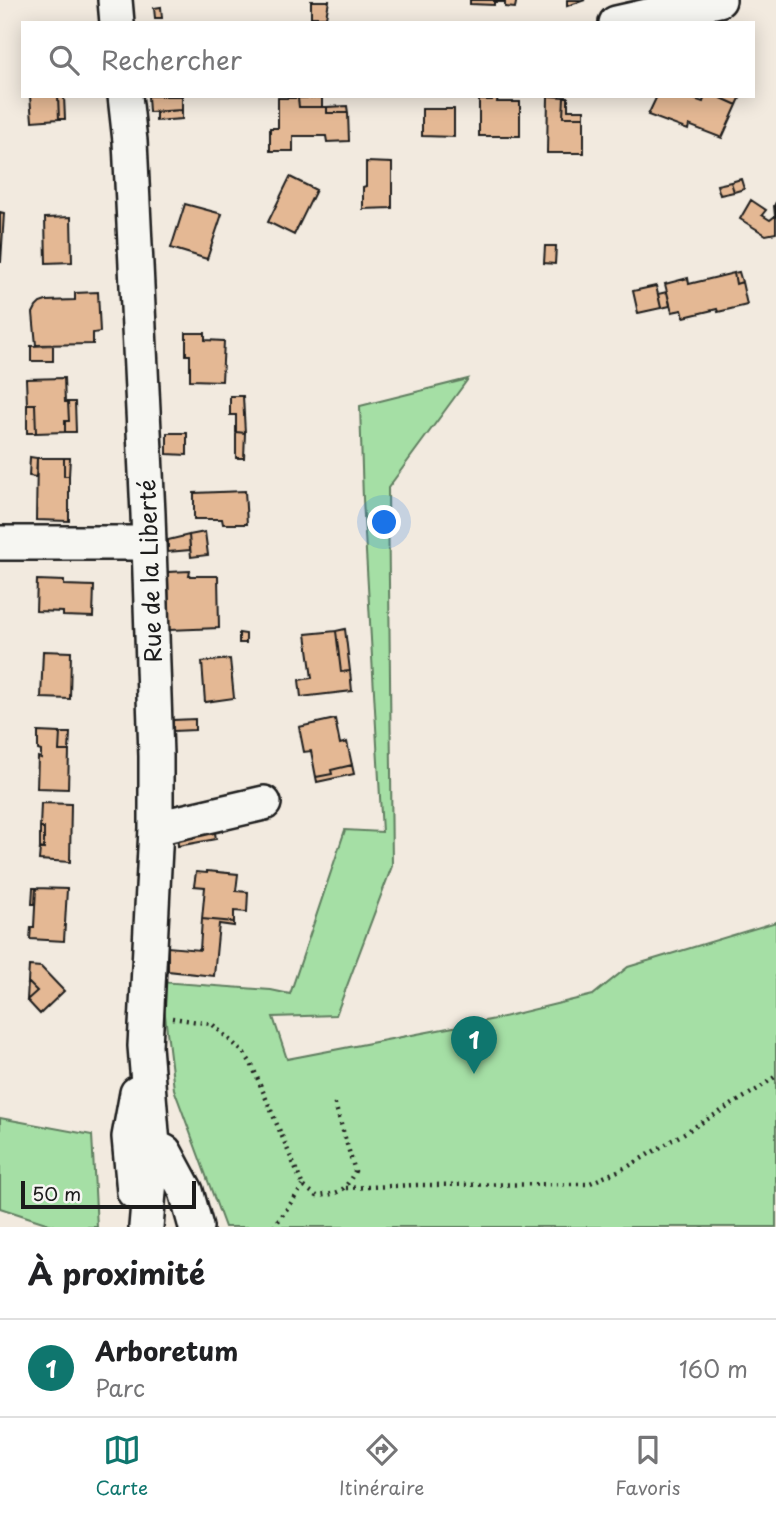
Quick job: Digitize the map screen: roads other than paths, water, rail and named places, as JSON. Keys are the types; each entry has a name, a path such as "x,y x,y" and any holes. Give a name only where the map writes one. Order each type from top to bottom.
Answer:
{"street":[{"path":"115,0 117,21"},
{"path":"625,21 719,0"},
{"name":"Rue de la Liberté","path":"125,98 130,141 149,543 156,756 156,828 137,1227"},
{"path":"0,542 149,543"},
{"path":"156,828 264,803"},
{"path":"141,1141 165,1152 186,1191 196,1227"},
{"name":"Rue de la Liberté","path":"141,1141 146,1227"}],"place":[{"name":"Arboretum","path":"474,1074"}]}
